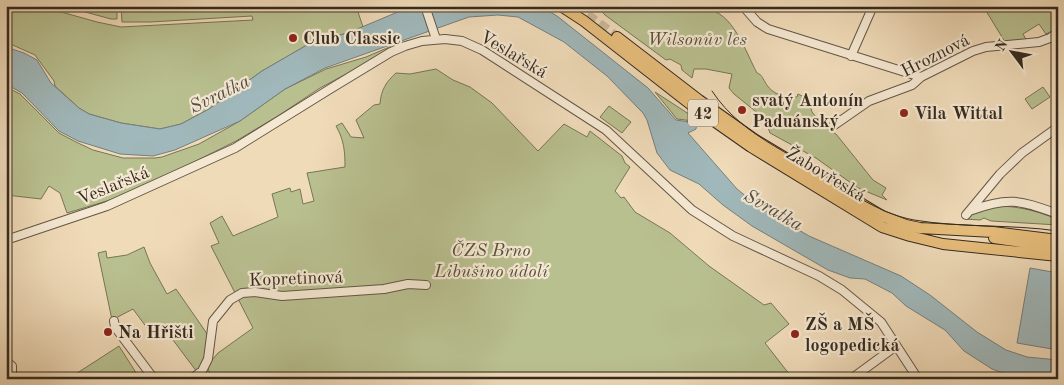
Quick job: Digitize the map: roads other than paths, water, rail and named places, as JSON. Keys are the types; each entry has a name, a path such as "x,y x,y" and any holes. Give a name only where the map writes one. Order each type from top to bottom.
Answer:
{"highway":[{"name":"Žabovřeská","path":"561,6 584,21 694,106 751,147 865,217 890,230 943,244 1058,256"},
{"name":"Žabovřeská","path":"617,37 729,122 846,196 892,221 913,227 935,230 993,232 1058,240"},
{"name":"42","path":"890,230 927,236 1058,250"},
{"name":"42","path":"935,230 944,233 1015,241 1058,250"}],"street":[{"path":"425,6 435,35"},
{"path":"743,6 757,22 768,29 920,77"},
{"path":"851,56 873,6"},
{"name":"Hroznová","path":"834,126 869,101 912,85 920,77 973,51 986,47 1039,42 1058,34"},
{"name":"Veslařská","path":"6,240 107,206 235,148 391,52 435,35 462,41 476,47 593,120 621,142 692,210 733,236 834,284 877,318 918,379"},
{"path":"1058,126 1022,153 1000,174 968,213 990,203 1007,201 1026,203 1058,214"},
{"name":"Kopretinová","path":"191,379 202,372 208,359 214,321 230,300 242,293 255,292 282,296 384,289 408,284 426,286"},
{"path":"114,321 115,327 154,379"},
{"path":"851,379 896,346"},
{"path":"7,362 12,366 12,376"}],"water":[{"path":"412,6 540,6 557,16 648,88 676,120 697,123 696,129 688,133 737,189 758,206 809,236 901,276 930,295 977,332 1006,350 1027,357 1058,360 1058,379 1019,379 992,369 964,351 945,330 906,306 892,293 865,279 850,278 828,270 752,226 723,205 699,184 670,170 657,153 643,113 607,76 564,42 518,17 498,15 469,17 325,68 285,89 240,121 175,150 153,156 120,154 78,141 59,131 22,93 6,84 6,47 37,60 51,83 79,108 89,114 121,123 160,129 181,124 209,109 262,71 307,45 350,32"},
{"path":"1030,268 1058,273 1058,350 1017,343"}],"tunnel":[{"path":"575,6 617,37"}],"tram line":[{"path":"712,91 721,104 748,129 886,212 900,217 932,222 1058,231"}],"place":[{"name":"Club Classic","path":"293,38"},
{"name":"svatý Antonín Paduánský","path":"742,110"},
{"name":"Vila Wittal","path":"904,113"},
{"name":"Na Hřišti","path":"108,332"},
{"name":"ZŠ a MŠ logopedická","path":"795,334"}],"park label":[{"name":"Wilsonův les","path":"697,39"},
{"name":"ČZS Brno Libušino údolí","path":"491,260"}],"water label":[{"name":"Svratka","path":"219,93"},
{"name":"Svratka","path":"774,209"}]}
